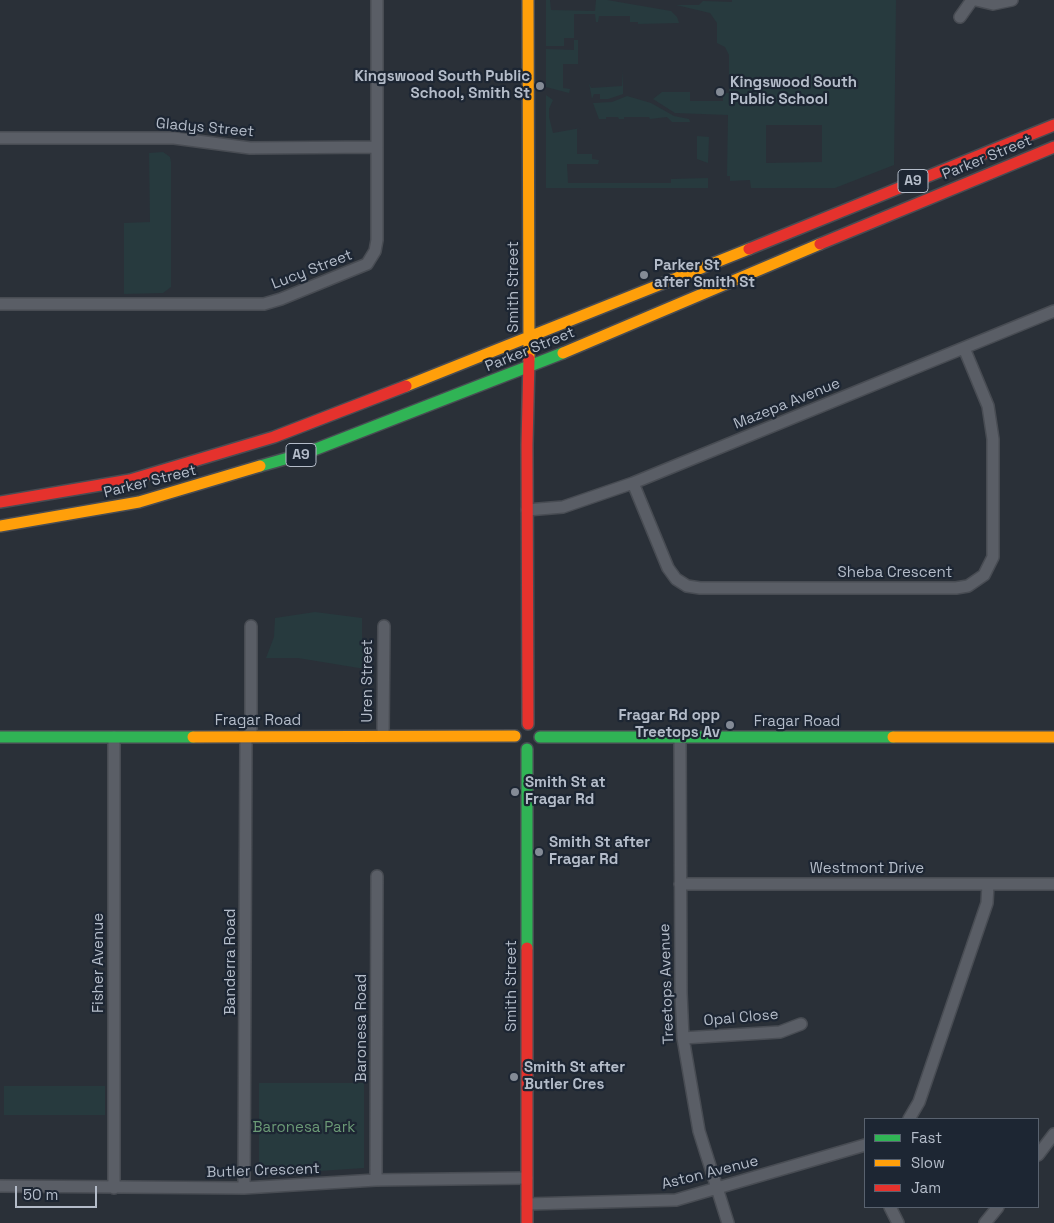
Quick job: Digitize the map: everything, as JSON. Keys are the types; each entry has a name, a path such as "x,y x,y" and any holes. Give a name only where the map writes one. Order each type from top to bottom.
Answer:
{"main road":[{"name":"Smith Street","path":"528,0 530,338 527,510 528,724"},
{"name":"Parker Street","path":"0,502 130,480 224,454 349,410 1054,125"},
{"name":"Parker Street","path":"0,526 139,502 240,474 338,442 528,367 1054,148"},
{"path":"528,724 535,727 540,737 537,744 527,749 520,746 515,736 518,729 528,724"},
{"name":"Fragar Road","path":"0,737 515,736"},
{"name":"Fragar Road","path":"540,737 1054,737"},
{"name":"Smith Street","path":"527,749 527,1223"}],"street":[{"name":"Lucy Street","path":"0,304 264,304 281,300 360,268 370,260 377,246 377,0"},
{"path":"960,17 974,0 993,4 1012,0"},
{"name":"Gladys Street","path":"0,138 174,138 250,148 377,147"},
{"name":"Mazepa Avenue","path":"527,510 563,507 633,483 1054,311"},
{"name":"Sheba Crescent","path":"633,483 668,568 676,579 687,586 700,588 956,588 968,586 984,575 992,557 993,439 988,406 964,348"},
{"name":"Banderra Road","path":"244,1188 251,626"},
{"name":"Uren Street","path":"383,736 384,626"},
{"name":"Fisher Avenue","path":"114,737 114,1188"},
{"name":"Treetops Avenue","path":"680,737 683,1038 694,1112 716,1189 728,1223"},
{"name":"Baronesa Road","path":"376,1180 377,876"},
{"name":"Westmont Drive","path":"680,884 1054,884"},
{"path":"910,1118 920,1102 987,903 988,884"},
{"name":"Opal Close","path":"683,1038 780,1032 801,1024"},
{"path":"1039,1154 1054,1134"},
{"name":"Aston Avenue","path":"527,1204 667,1200 864,1150"},
{"name":"Butler Crescent","path":"0,1186 244,1188 376,1180 527,1178"},
{"path":"890,1208 898,1223"},
{"path":"985,1223 997,1208"}],"green space":[{"path":"546,0 550,0 551,10 595,11 596,0 607,0 671,11 677,17 679,23 638,24 638,22 630,22 630,16 599,16 598,22 596,22 595,14 574,14 574,38 564,38 564,46 546,46"},
{"path":"732,0 896,0 894,165 835,188 751,188 750,180 730,181 730,176 727,176 728,115 675,113 653,99 662,92 690,92 690,101 723,101 723,93 729,93 729,55 725,47 717,43 717,23 710,13 676,5 699,5 703,1 732,2","holes":["766,125 822,125 822,162 766,163"]},
{"path":"574,40 578,40 578,64 563,64 563,88 570,89 569,93 546,87 546,49 574,50"},
{"path":"623,70 623,94 608,99 600,99 600,94 594,94 592,99 589,83 591,88 622,86"},
{"path":"546,95 553,100 549,109 549,117 553,133 581,128 577,129 577,154 592,154 592,159 599,160 598,164 567,164 568,183 671,183 671,179 708,178 708,188 546,188"},
{"path":"627,96 651,103 674,116 689,119 690,122 672,122 667,117 650,119 649,117 624,117 624,119 619,119 618,117 606,117 606,119 599,119 593,103 612,102"},
{"path":"697,136 709,137 708,163 697,159"},
{"path":"163,152 170,157 171,162 171,287 163,293 124,294 124,223 150,222 149,153"},
{"path":"315,612 362,618 362,637 370,657 371,670 298,658 266,658 274,637 275,618"},
{"name":"Baronesa Park","path":"259,1083 364,1083 364,1168 259,1175"},
{"path":"4,1086 105,1086 105,1115 4,1115"}],"traffic: fast":[{"path":"260,466 306,453 563,353"},
{"path":"0,737 193,737"},
{"path":"540,737 893,737"},
{"path":"527,749 527,948"}],"traffic: slow":[{"path":"528,0 529,359"},
{"path":"563,353 820,244"},
{"path":"406,386 749,249"},
{"path":"0,526 139,502 260,466"},
{"path":"193,737 515,736"},
{"path":"893,737 1054,737"}],"traffic: jam":[{"path":"749,249 1054,125"},
{"path":"820,244 1054,147"},
{"path":"528,724 527,445 529,359"},
{"path":"0,502 130,480 274,437 406,386"},
{"path":"527,948 527,1223"}],"place":[{"name":"Kingswood South Public School, Smith St","path":"540,86"},
{"name":"Kingswood South Public School","path":"720,92"},
{"name":"Parker St after Smith St","path":"644,275"},
{"name":"Fragar Rd opp Treetops Av","path":"730,725"},
{"name":"Smith St at Fragar Rd","path":"515,792"},
{"name":"Smith St after Fragar Rd","path":"539,852"},
{"name":"Smith St after Butler Cres","path":"514,1077"}]}
